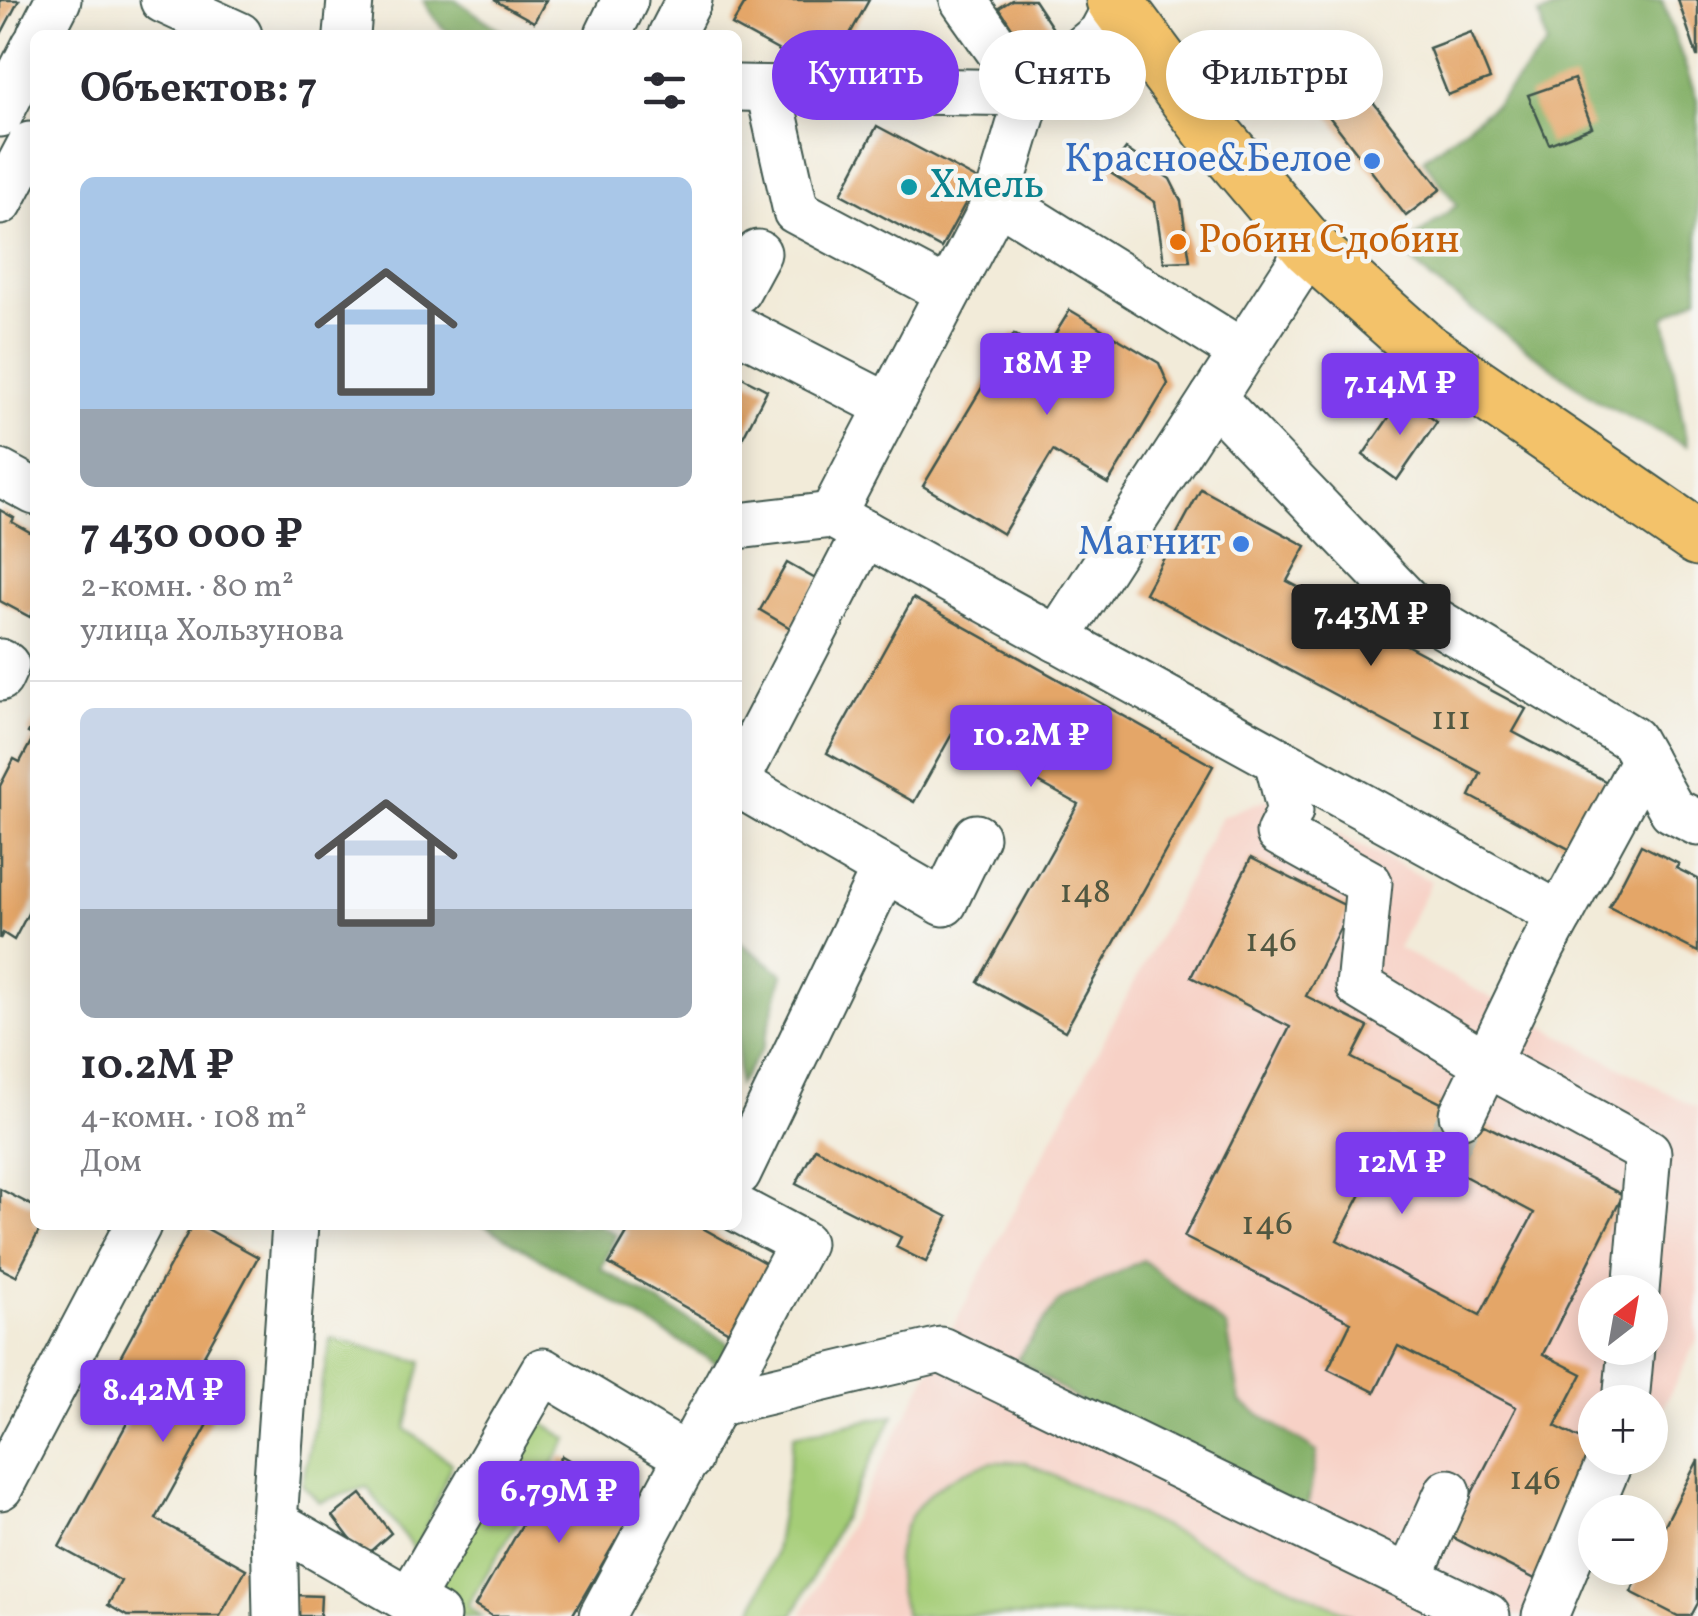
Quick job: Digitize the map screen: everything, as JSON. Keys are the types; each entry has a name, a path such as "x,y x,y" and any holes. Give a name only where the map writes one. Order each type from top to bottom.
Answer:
{"main road":[{"path":"1128,1 1213,133 1310,248 1423,349 1698,538"},
{"path":"1128,1 1244,117 1332,225 1446,322 1698,498"}],"lane":[{"path":"43,30 58,0"},
{"path":"162,0 228,30"},
{"path":"347,30 350,0"},
{"path":"611,30 626,0"},
{"path":"674,30 689,0"},
{"path":"963,0 984,30"},
{"path":"1103,30 1128,1"},
{"path":"0,202 30,68"},
{"path":"948,292 796,211 753,90 979,92"},
{"path":"742,772 848,524 888,406 997,198 1021,120"},
{"path":"997,198 1242,352"},
{"path":"1057,638 1310,248"},
{"path":"742,331 888,406"},
{"path":"1213,398 1414,608 1632,739 1672,810 1698,823"},
{"path":"0,473 30,489"},
{"path":"742,526 848,524 1560,915"},
{"path":"0,662 6,665 0,678"},
{"path":"1277,760 1290,811 1280,833 1369,884 1359,986 1486,1063 1648,1152 1637,1275"},
{"path":"1462,1114 1560,915 1644,760"},
{"path":"742,783 944,903 976,837"},
{"path":"742,1165 884,870"},
{"path":"602,1616 802,1243 742,1212"},
{"path":"0,1487 135,1230"},
{"path":"276,1616 274,1522 295,1230"},
{"path":"719,1403 941,1350 1486,1616"},
{"path":"274,1522 423,1608 542,1371 689,1458"},
{"path":"1545,1616 1605,1475"},
{"path":"1408,1578 1448,1492"}],"shaded area":[{"path":"1266,799 1431,881 1398,948 1698,1109 1698,1338 1668,1398 1668,1385 1578,1385 1578,1475 1630,1475 1621,1495 1578,1495 1580,1585 1566,1616 801,1616 1221,817"}],"green space":[{"path":"423,0 456,0 500,30 446,30"},
{"path":"1580,0 1662,0 1698,102 1698,297 1665,317 1687,446 1599,402 1433,281 1400,249 1457,205 1423,159 1495,105 1547,45 1539,15"},
{"path":"742,944 783,974 763,1048 742,1079"},
{"path":"492,1230 608,1230 616,1234 601,1269 729,1343 721,1366"},
{"path":"1143,1260 1227,1328 1240,1402 1317,1452 1307,1509 1102,1417 1017,1359 1058,1302"},
{"path":"331,1338 422,1362 406,1429 452,1464 416,1552 367,1487 319,1502 302,1484"},
{"path":"894,1415 793,1616 750,1616 774,1558 794,1435"},
{"path":"533,1417 568,1439 467,1606 482,1616 458,1616 423,1596"},
{"path":"992,1462 1025,1462 1353,1616 906,1616 897,1562 910,1518 924,1499 943,1484"}],"building":[{"path":"0,0 19,0 0,36"},
{"path":"494,0 546,0 534,22"},
{"path":"747,0 869,0 852,30 772,30 772,47 732,25"},
{"path":"1012,0 1034,0 1054,30 1013,30 999,8"},
{"path":"1678,0 1698,0 1698,56 1697,56"},
{"path":"1471,32 1490,79 1448,95 1429,48"},
{"path":"1574,79 1592,127 1549,144 1528,95"},
{"path":"1383,115 1441,189 1406,216 1332,120 1383,120"},
{"name":"Хмель","path":"877,126 978,180 941,248 841,194"},
{"path":"1126,149 1170,179 1181,201 1190,261 1164,262 1155,202 1109,172"},
{"path":"1070,310 1159,363 1168,384 1108,484 1053,451 1003,534 923,486 1014,334 1044,352"},
{"path":"742,377 767,390 742,439"},
{"path":"1403,397 1437,422 1397,480 1363,455"},
{"path":"1201,489 1306,546 1287,581 1526,709 1513,732 1620,789 1584,857 1470,796 1481,773 1145,593"},
{"path":"0,510 30,532 30,617 0,601"},
{"path":"787,563 819,581 792,629 760,610"},
{"path":"913,598 1213,766 1065,1031 978,982 1078,804 952,734 914,802 827,753"},
{"path":"30,743 30,910 14,940 3,933 0,939 0,786 14,759 20,762"},
{"path":"1641,845 1679,864 1676,868 1698,879 1698,952 1609,907"},
{"path":"1251,858 1350,908 1306,996 1368,1027 1352,1058 1623,1195 1583,1275 1578,1275 1578,1284 1543,1354 1582,1374 1555,1426 1578,1438 1578,1475 1583,1475 1539,1581 1450,1536 1516,1407 1398,1346 1375,1392 1328,1369 1351,1322 1184,1237 1290,1027 1191,977","holes":["1391,1137 1534,1213 1480,1315 1337,1240"]},
{"path":"815,1148 948,1217 926,1262 896,1247 901,1237 796,1184"},
{"path":"0,1189 30,1204 30,1230 39,1230 16,1276 0,1268"},
{"path":"189,1230 209,1230 258,1257 180,1399 212,1417 156,1519 246,1569 220,1616 127,1616 108,1605 121,1581 59,1547 143,1394 110,1376"},
{"path":"624,1230 706,1230 774,1268 736,1336 609,1264 628,1232"},
{"path":"562,1456 639,1501 572,1616 492,1616 475,1606"},
{"path":"1698,1460 1698,1603 1691,1616 1678,1616 1631,1592 1634,1585 1668,1585 1668,1519"},
{"path":"361,1494 391,1533 364,1557 333,1516"},
{"path":"293,1595 321,1596 320,1616 292,1616"}],"tunnel":[{"path":"1439,1163 1462,1114"}],"place":[{"name":"Красное&Белое","path":"1372,161"},
{"name":"Хмель","path":"909,187"},
{"name":"Робин Сдобин","path":"1178,242"},
{"name":"Магнит","path":"1241,544"}]}
